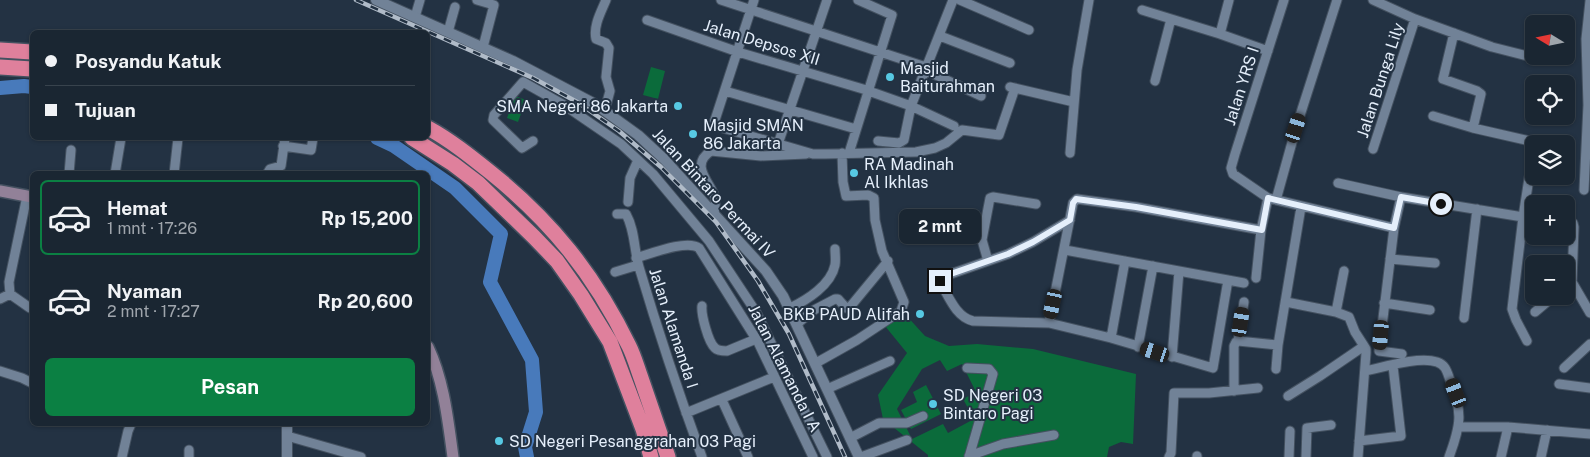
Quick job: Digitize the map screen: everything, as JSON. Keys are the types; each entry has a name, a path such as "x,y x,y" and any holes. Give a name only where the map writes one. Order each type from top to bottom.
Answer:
{"highway":[{"path":"0,50 30,52"},
{"path":"0,67 30,69"},
{"path":"430,129 470,155 545,220 589,276 610,309 630,348 668,457"},
{"path":"415,140 454,164 478,183 556,261 581,295 610,342 618,359 651,457"}],"main road":[{"path":"0,192 30,196"},
{"path":"430,353 446,408 453,457"}],"street":[{"name":"Jalan Bintaro Permai IV","path":"376,0 519,64 604,109 638,135 664,159 766,271 798,323 860,457"},
{"path":"415,17 420,0"},
{"path":"477,0 493,4 494,6 483,47"},
{"path":"604,109 610,91 606,77 608,48 607,44 595,38 606,0"},
{"path":"721,0 926,68 981,96"},
{"path":"754,0 714,123 715,126 813,154"},
{"path":"778,144 827,0"},
{"path":"816,363 857,340 901,310 904,302 888,261 882,251 873,197 868,195 846,196 843,182 845,153 856,129 892,15 858,0"},
{"path":"878,140 902,142 904,140 911,106 954,0"},
{"path":"960,0 1029,30"},
{"path":"1070,153 1080,52 1089,0"},
{"path":"1220,34 1229,0"},
{"name":"Jalan YRS I","path":"1272,199 1238,179 1233,174 1231,168 1284,0"},
{"path":"1256,278 1262,230 1337,0"},
{"path":"1373,0 1415,19 1492,47 1525,55"},
{"path":"1584,190 1589,105 1586,39 1590,1"},
{"path":"448,32 455,7"},
{"path":"1142,10 1220,34 1268,52"},
{"path":"1155,81 1171,18"},
{"name":"Jalan Bunga Lily","path":"1373,149 1415,19"},
{"name":"Jalan Depsos XII","path":"647,20 738,52 868,91 911,106 954,126"},
{"path":"1454,33 1443,79 1481,94 1473,128"},
{"path":"940,36 1010,63"},
{"path":"533,141 522,148 493,120 494,115 523,82 576,112 621,144 653,174 709,241 756,312 827,457"},
{"path":"714,213 715,198 702,175 703,158 711,151 761,156 900,153 935,148 946,143 962,130 998,135 1012,87 1074,102"},
{"path":"725,91 856,129"},
{"path":"1433,116 1473,128 1525,140"},
{"path":"116,171 121,140"},
{"path":"174,171 178,140"},
{"path":"268,171 270,168 281,166 284,142 311,150 313,140"},
{"path":"69,171 71,150"},
{"path":"628,202 630,178 638,160"},
{"path":"1338,183 1401,197 1523,216"},
{"path":"1527,341 1512,308 1528,185"},
{"path":"10,294 9,282 30,196"},
{"path":"1401,197 1394,228 1380,351 1402,354"},
{"path":"988,262 982,240 990,198 1036,204"},
{"path":"1049,323 1074,200 1079,199 1136,207 1262,230"},
{"path":"1272,199 1394,228"},
{"path":"1276,369 1278,345 1301,207"},
{"path":"1464,318 1477,209"},
{"name":"Jalan Alamanda I","path":"617,214 626,214 629,219 637,261 702,457"},
{"path":"1070,220 1033,242 988,262 946,275 940,279 940,282 961,315 973,321 1049,323 1111,338 1214,368 1228,280"},
{"name":"Jalan Alamanda I A","path":"637,261 672,247 692,244 698,246 756,339 813,457"},
{"path":"790,308 820,289 829,279 835,265 835,249"},
{"path":"1065,250 1244,283"},
{"path":"1390,259 1435,263"},
{"path":"615,272 637,261"},
{"path":"798,323 814,310 835,299 838,299 846,308 850,307 888,261"},
{"path":"1111,338 1126,261"},
{"path":"1138,347 1152,266"},
{"path":"1336,312 1344,270"},
{"path":"1172,357 1179,271"},
{"path":"1575,293 1590,314"},
{"path":"0,299 10,294"},
{"path":"10,294 30,308"},
{"path":"1234,390 1234,346 1238,341 1244,302"},
{"path":"1286,302 1336,312 1350,318 1355,332 1364,346 1366,353 1358,457"},
{"path":"1384,303 1430,310"},
{"path":"1535,312 1543,305"},
{"path":"702,306 702,314 711,342 715,348 726,351 756,339"},
{"path":"1238,341 1278,345"},
{"path":"1564,368 1590,344"},
{"path":"1288,396 1364,346"},
{"path":"827,389 890,361"},
{"path":"1365,370 1424,361 1436,362 1446,368 1459,402 1459,427 1449,457"},
{"path":"1359,441 1401,436 1393,366"},
{"path":"967,368 989,369 993,374 969,457"},
{"path":"0,371 22,378 30,383"},
{"path":"686,413 722,400 774,377"},
{"path":"1559,384 1590,388"},
{"path":"1169,457 1171,453 1174,393 1258,388"},
{"path":"722,400 748,457"},
{"path":"850,438 879,424 907,423 923,416"},
{"path":"1306,457 1307,428 1331,425"},
{"path":"122,457 130,426"},
{"path":"286,426 287,457"},
{"path":"1459,427 1508,427 1590,434"},
{"path":"1502,457 1508,427"},
{"path":"1541,457 1547,430"},
{"path":"1289,457 1290,431"},
{"path":"287,436 361,457"},
{"path":"969,457 1003,444 1054,436"},
{"path":"860,457 907,440"}],"green space":[{"path":"651,67 665,71 658,99 643,95"},
{"path":"515,96 526,100 518,122 507,118"},
{"path":"905,314 925,336 949,346 977,344 1033,349 1136,374 1133,444 1121,442 1109,447 1107,457 928,457 928,455 883,419 878,395 907,353 885,326","holes":["940,360 947,371 962,364 976,392 963,399 974,419 948,433 943,424 912,439 897,409 922,369"]},
{"path":"926,385 941,414 911,429 901,410 917,402 913,392"}],"waterway":[{"path":"0,88 30,87"},
{"path":"381,140 394,146 455,188 501,234 490,282 532,360 536,412 525,447 527,457"}],"railway":[{"path":"356,0 424,30"},
{"path":"430,33 533,78 577,102 619,131 661,167 716,222 758,281 789,334 845,457"}],"place":[{"name":"Masjid Baiturahman","path":"890,77"},
{"name":"SMA Negeri 86 Jakarta","path":"678,106"},
{"name":"Masjid SMAN 86 Jakarta","path":"693,134"},
{"name":"RA Madinah Al Ikhlas","path":"854,173"},
{"name":"BKB PAUD Alifah","path":"920,314"},
{"name":"SD Negeri 03 Bintaro Pagi","path":"933,404"},
{"name":"SD Negeri Pesanggrahan 03 Pagi","path":"499,441"}],"route":[{"path":"940,281 946,275 1008,254 1052,231 1070,220 1073,203 1076,199 1136,207 1262,230 1268,198 1394,228 1401,197 1441,204"}]}
